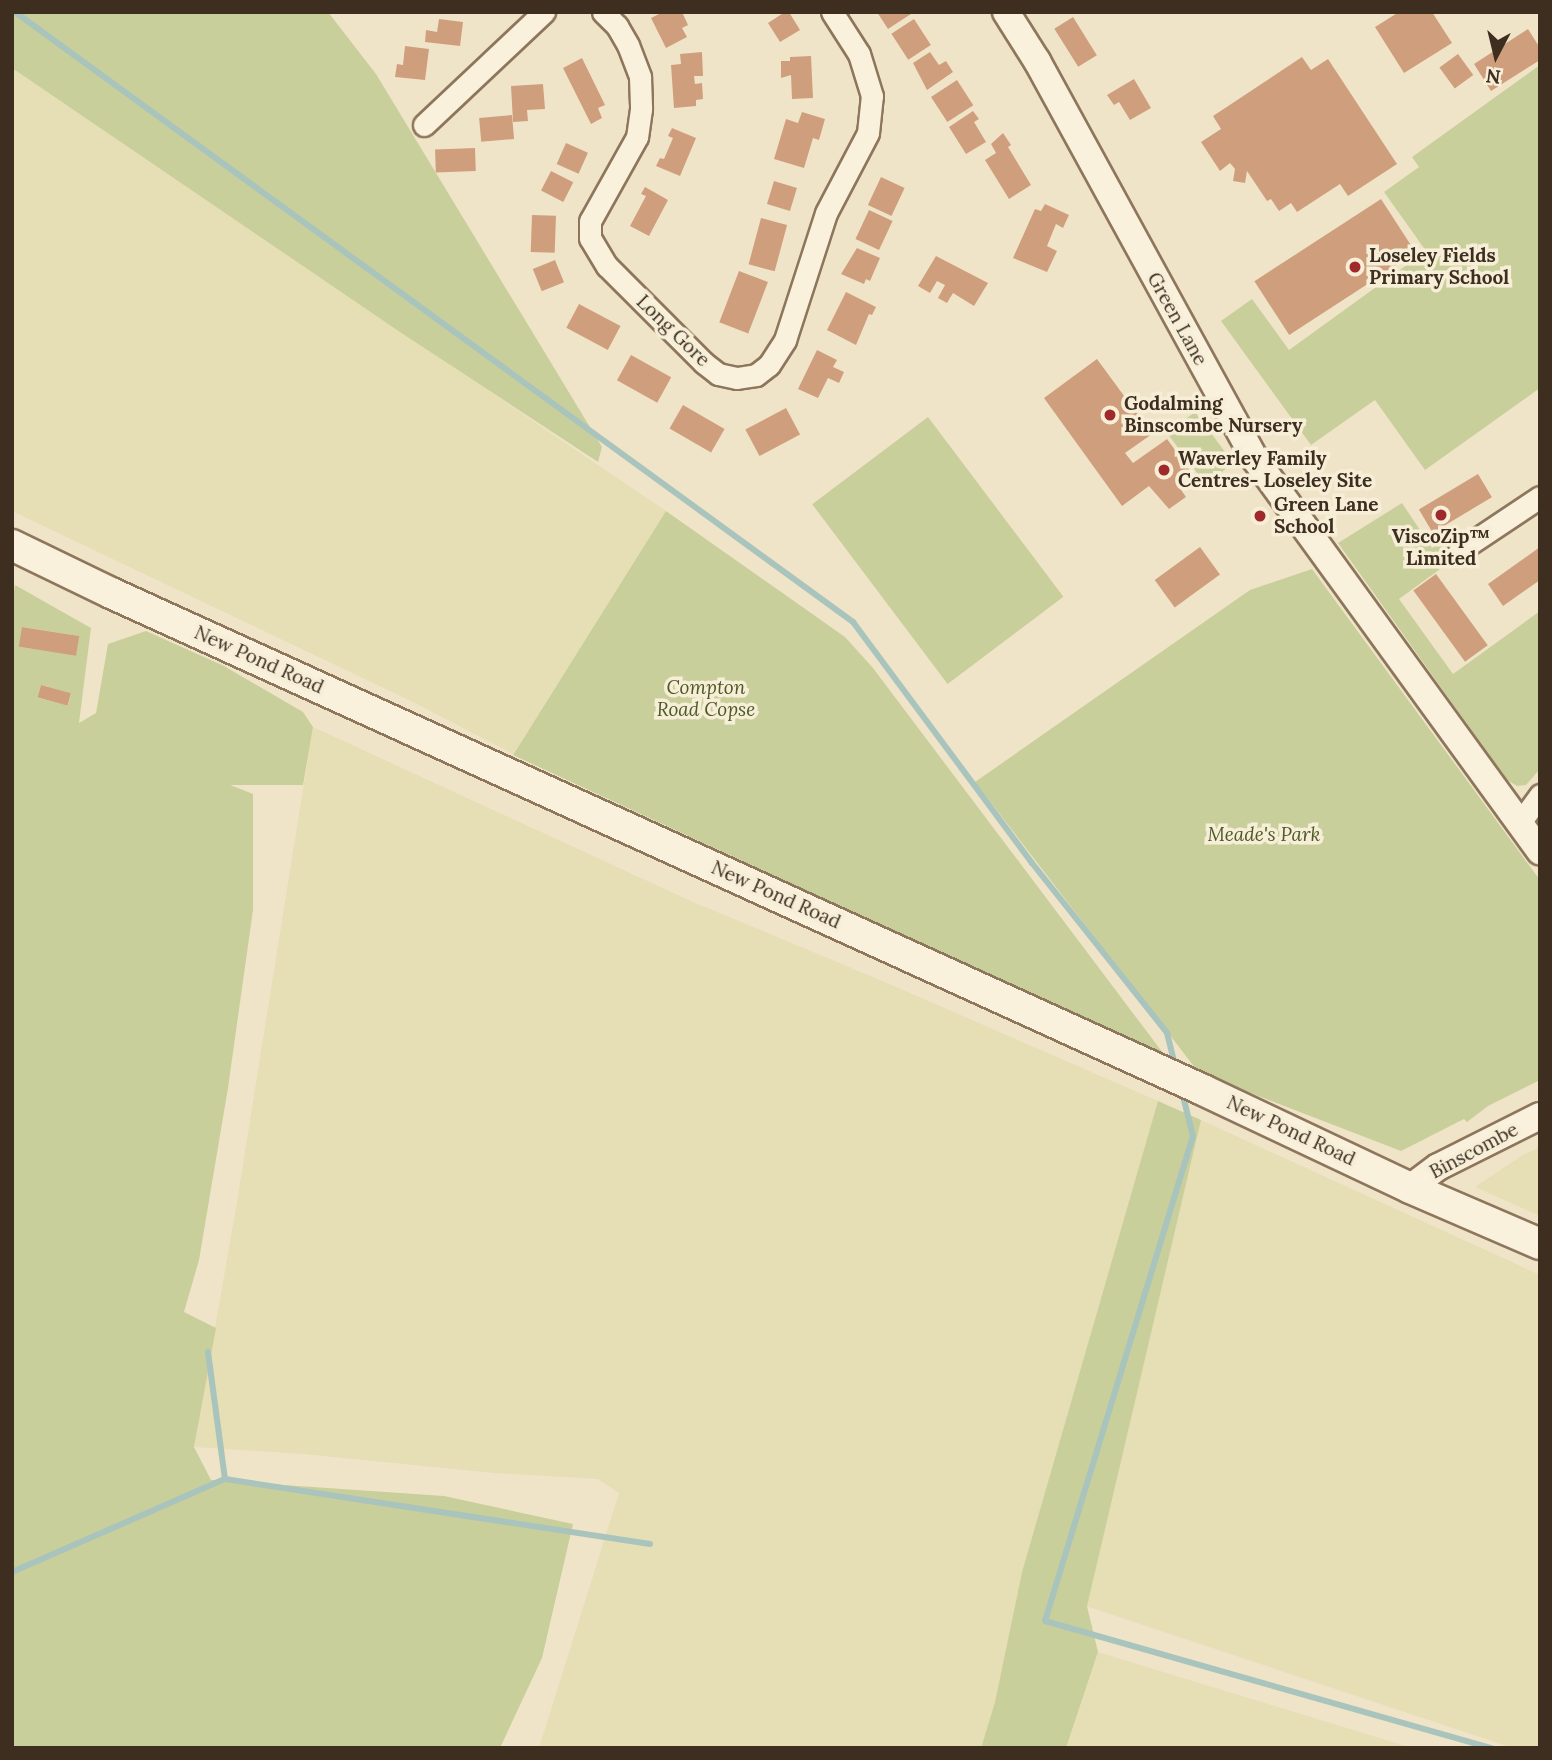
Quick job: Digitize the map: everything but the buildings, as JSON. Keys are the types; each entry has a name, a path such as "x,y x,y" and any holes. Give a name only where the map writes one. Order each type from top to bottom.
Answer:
{"main road":[{"name":"New Pond Road","path":"12,545 111,593 1215,1095 1410,1188 1540,1244"}],"street":[{"path":"424,125 544,12"},
{"name":"Long Gore","path":"603,12 617,26 628,45 640,77 641,109 638,137 590,221 590,238 607,266 704,363 718,374 737,378 756,375 769,365 785,340 826,214 868,133 872,96 859,54 832,12"},
{"name":"Green Lane","path":"1006,12 1037,61 1255,459 1540,851"},
{"path":"1459,551 1540,497"},
{"path":"1520,824 1540,795"},
{"name":"Binscombe","path":"1410,1188 1438,1167 1540,1116"}],"shaded area":[{"path":"12,68 666,511 513,754 413,702 12,511"},
{"path":"313,727 693,902 1158,1101 1022,1572 995,1702 981,1748 539,1748 619,1493 598,1479 494,1473 303,1454 194,1447 236,1208"},
{"path":"1201,1120 1540,1275 1540,1748 1513,1748 1086,1606"},
{"path":"1540,1147 1540,1216 1475,1187 1521,1156"},
{"path":"1098,1652 1412,1748 1066,1748"}],"green space":[{"path":"12,12 328,12 376,74 602,447 598,462 400,332 12,68"},
{"path":"1540,65 1540,388 1425,470 1375,400 1311,445 1221,321 1252,299 1289,350 1426,251 1384,192 1419,167 1412,157"},
{"path":"1195,412 1234,463 1206,484 1167,433"},
{"path":"928,417 1063,597 948,684 812,504"},
{"path":"1402,503 1432,548 1443,541 1454,559 1399,599 1453,674 1540,611 1540,769 1526,785 1517,786 1507,780 1338,543"},
{"name":"Compton Road Copse","path":"666,511 845,637 873,668 1166,1057 513,755"},
{"name":"Meade's Park","path":"1312,569 1540,880 1540,1080 1488,1106 1467,1122 1464,1119 1401,1151 1199,1073 975,782 1250,590"},
{"path":"15,585 91,628 79,723 96,713 108,644 146,631 224,666 303,712 313,727 303,785 230,785 253,794 253,910 228,1088 199,1260 184,1312 216,1328 194,1447 211,1480 444,1496 573,1524 542,1658 500,1748 12,1748 12,603","holes":["23,627 79,636 76,655 20,647","41,685 71,693 68,705 38,698"]},
{"path":"1158,1101 1201,1120 1087,1606 1098,1652 1066,1748 981,1748 995,1702 1022,1572"}],"waterway":[{"path":"15,12 853,622 1032,863 1167,1033 1176,1068"},
{"path":"1182,1092 1193,1136 1045,1621 1492,1748"},
{"path":"208,1352 225,1479"},
{"path":"12,1572 225,1479 650,1544"}],"place":[{"name":"Loseley Fields Primary School","path":"1355,267"},
{"name":"Godalming Binscombe Nursery","path":"1110,415"},
{"name":"Waverley Family Centres- Loseley Site","path":"1164,470"},
{"name":"ViscoZip™ Limited","path":"1441,515"},
{"name":"Green Lane School","path":"1260,516"}]}
